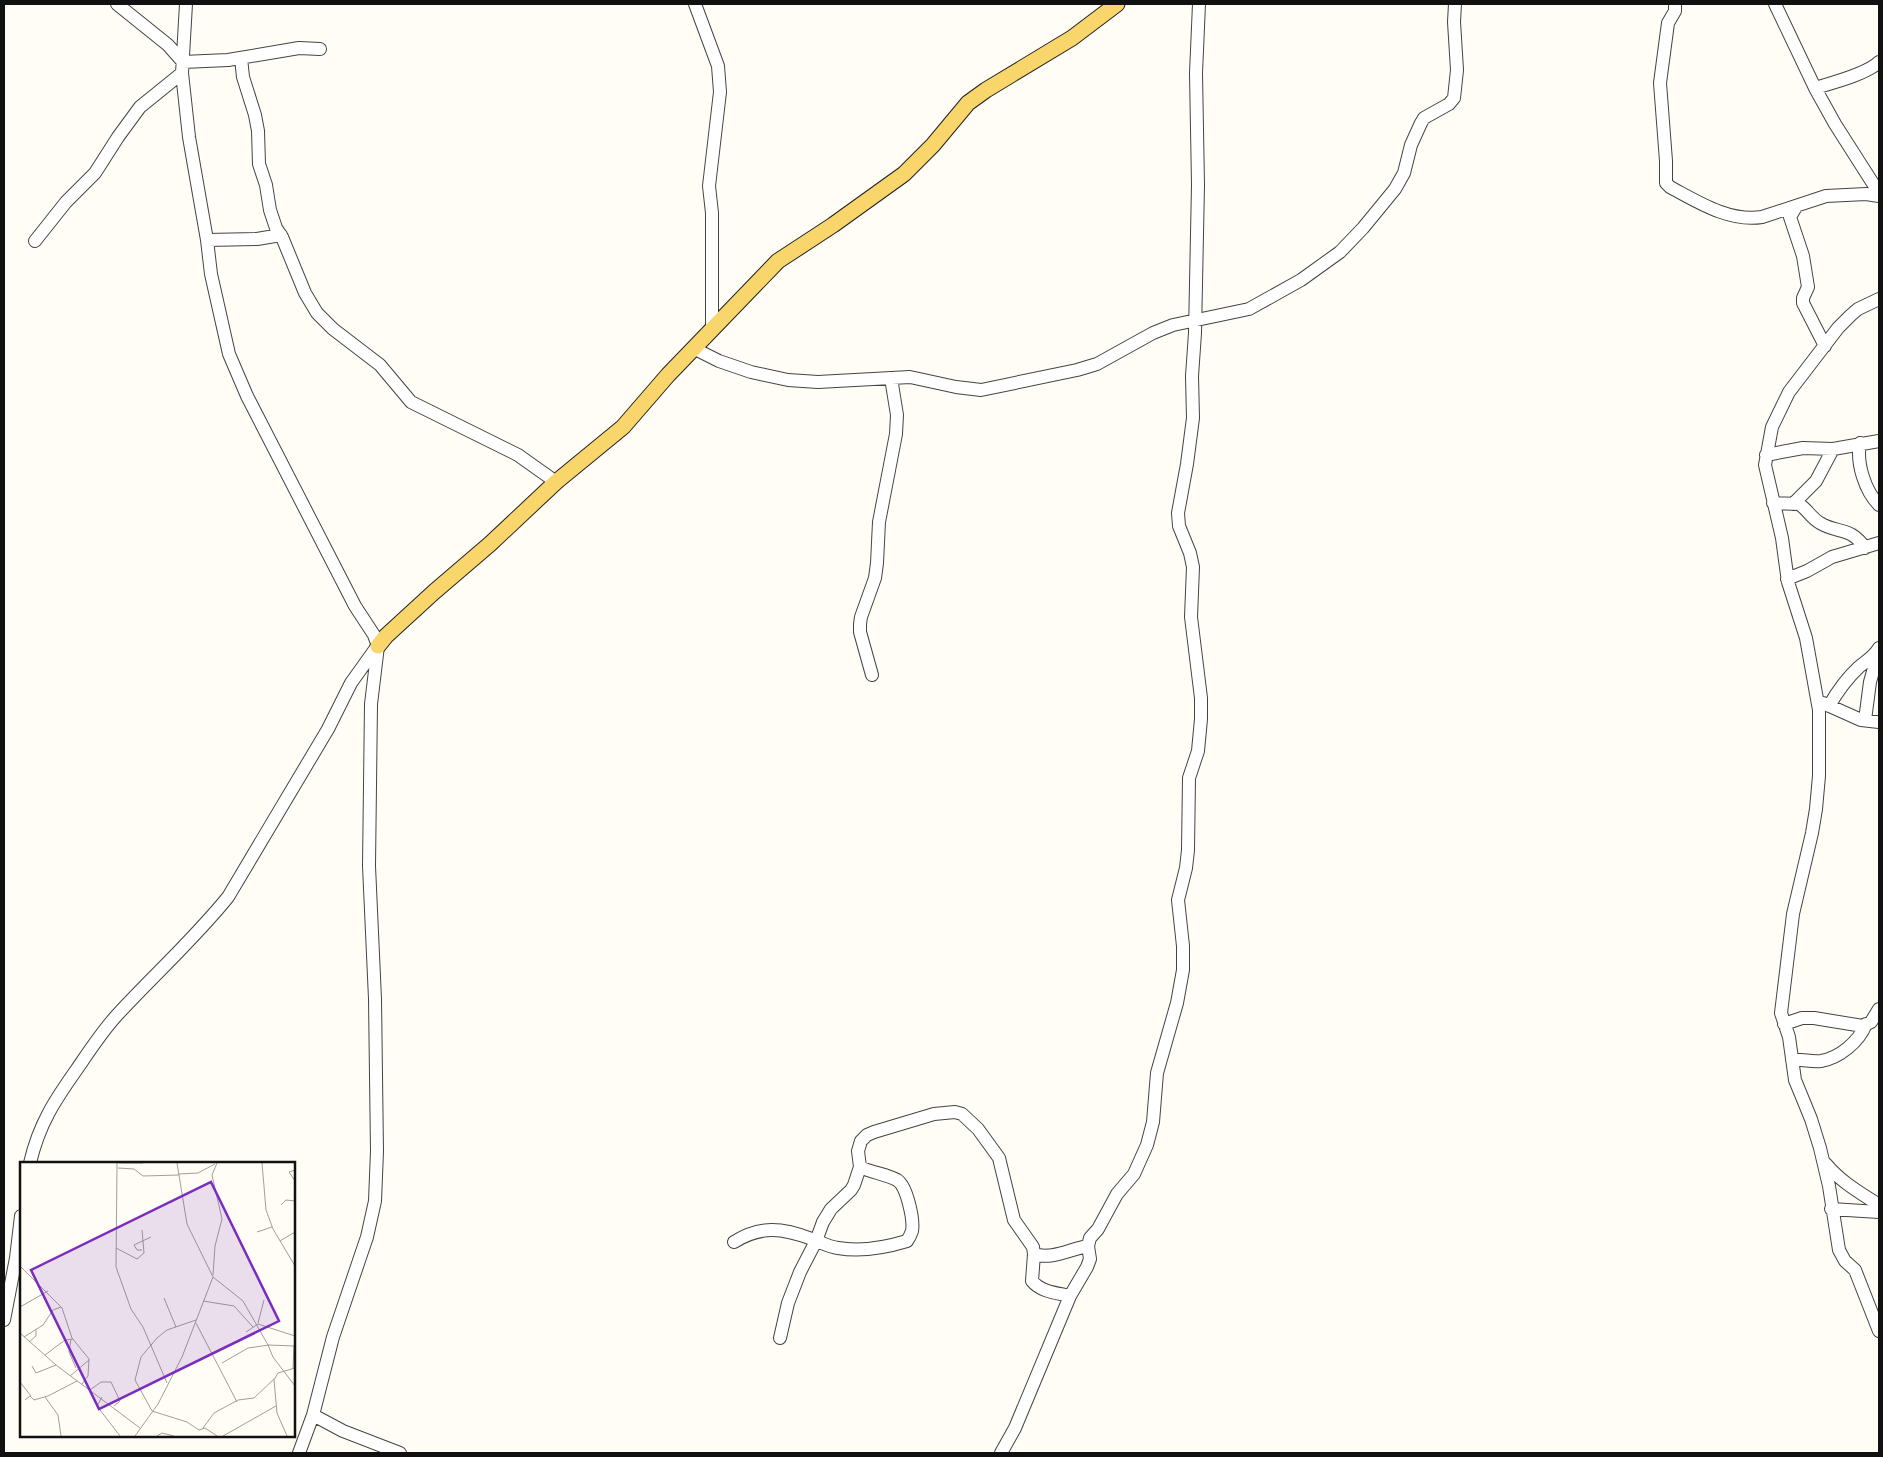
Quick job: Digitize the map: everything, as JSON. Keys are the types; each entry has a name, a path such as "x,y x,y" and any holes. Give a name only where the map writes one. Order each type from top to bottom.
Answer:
{"main road":[{"path":"378,646 394,628 490,544 556,482 623,427 644,400 778,261 833,226 904,174 933,145 959,112 986,90 1072,38 1117,4"}],"street":[{"path":"118,4 168,45 183,67"},
{"path":"186,4 183,67 194,174 207,240 211,274 229,354 247,396 355,606 374,636 378,646 371,704 369,866 375,999 377,1151 375,1201 367,1237 333,1337 313,1415 299,1453"},
{"path":"695,4 718,66 720,92 709,186 712,213 712,331"},
{"path":"1001,1453 1015,1428 1070,1296 1087,1267 1090,1259 1088,1246 1090,1238 1098,1228 1117,1194 1134,1174 1147,1145 1153,1122 1157,1072 1177,1003 1183,970 1183,946 1178,900 1186,868 1190,802 1189,778 1198,751 1201,698 1192,617 1193,567 1180,526 1178,513 1192,426 1198,185 1196,72 1199,4"},
{"path":"695,349 719,361 751,372 788,380 818,382 910,377 956,387 981,390 1058,375 1097,364 1153,333 1173,325 1249,309 1301,280 1340,252 1389,197 1404,173 1411,145 1423,119 1449,104 1454,98 1457,70 1454,22 1456,4"},
{"path":"1675,4 1675,11 1668,23 1660,83 1668,185 1725,214 1757,218 1826,196 1879,194"},
{"path":"1774,4 1815,88 1879,194"},
{"path":"34,241 66,202 95,173 122,130 140,107 183,67 299,48 320,48"},
{"path":"241,58 243,77 255,115 258,131 259,164 272,216 305,293 318,313 333,329 380,364 407,398 419,406 518,455 556,482"},
{"path":"1815,88 1844,79 1879,62"},
{"path":"1796,206 1790,217 1803,256 1808,287 1803,303 1825,346"},
{"path":"207,240 258,239 281,235"},
{"path":"1879,300 1858,309 1851,315 1788,392 1772,427 1765,466 1782,538 1787,579 1824,704 1816,809 1788,946 1781,1013 1789,1037 1798,1088 1811,1118 1823,1162 1839,1250 1845,1261 1855,1270 1859,1278 1879,1331"},
{"path":"872,675 860,632 860,624 878,563 879,522 896,434 897,416 892,378"},
{"path":"1766,454 1803,448 1833,450 1879,440"},
{"path":"1860,443 1859,456 1866,483 1871,496 1879,505"},
{"path":"1793,504 1816,481 1833,450"},
{"path":"1773,503 1802,506 1820,523 1858,538 1865,548"},
{"path":"1787,579 1807,571 1832,557 1879,543"},
{"path":"30,1162 39,1131 53,1103 102,1034 117,1015 210,919 228,897 328,728 351,683 378,646"},
{"path":"1824,704 1879,649"},
{"path":"1865,720 1870,682 1879,649"},
{"path":"1824,704 1865,720 1879,722"},
{"path":"1784,1024 1802,1018 1814,1018 1863,1026 1871,1022 1879,1009"},
{"path":"1792,1060 1822,1061 1836,1055 1853,1043 1864,1030 1866,1024"},
{"path":"780,1338 788,1303 823,1222 831,1209 851,1190 860,1167 859,1146 867,1135 934,1114 956,1112 962,1114 982,1134 999,1158 1014,1220 1033,1247 1032,1282 1045,1290 1070,1296"},
{"path":"1823,1162 1846,1184 1879,1205"},
{"path":"734,1242 746,1234 762,1230 794,1232 836,1248 872,1250 907,1241 912,1232 912,1216 903,1186 897,1180 869,1172 860,1167"},
{"path":"1831,1209 1879,1212"},
{"path":"4,1320 16,1258 20,1224"},
{"path":"1034,1254 1051,1257 1069,1250 1088,1246"},
{"path":"313,1415 343,1432 400,1453"}]}
